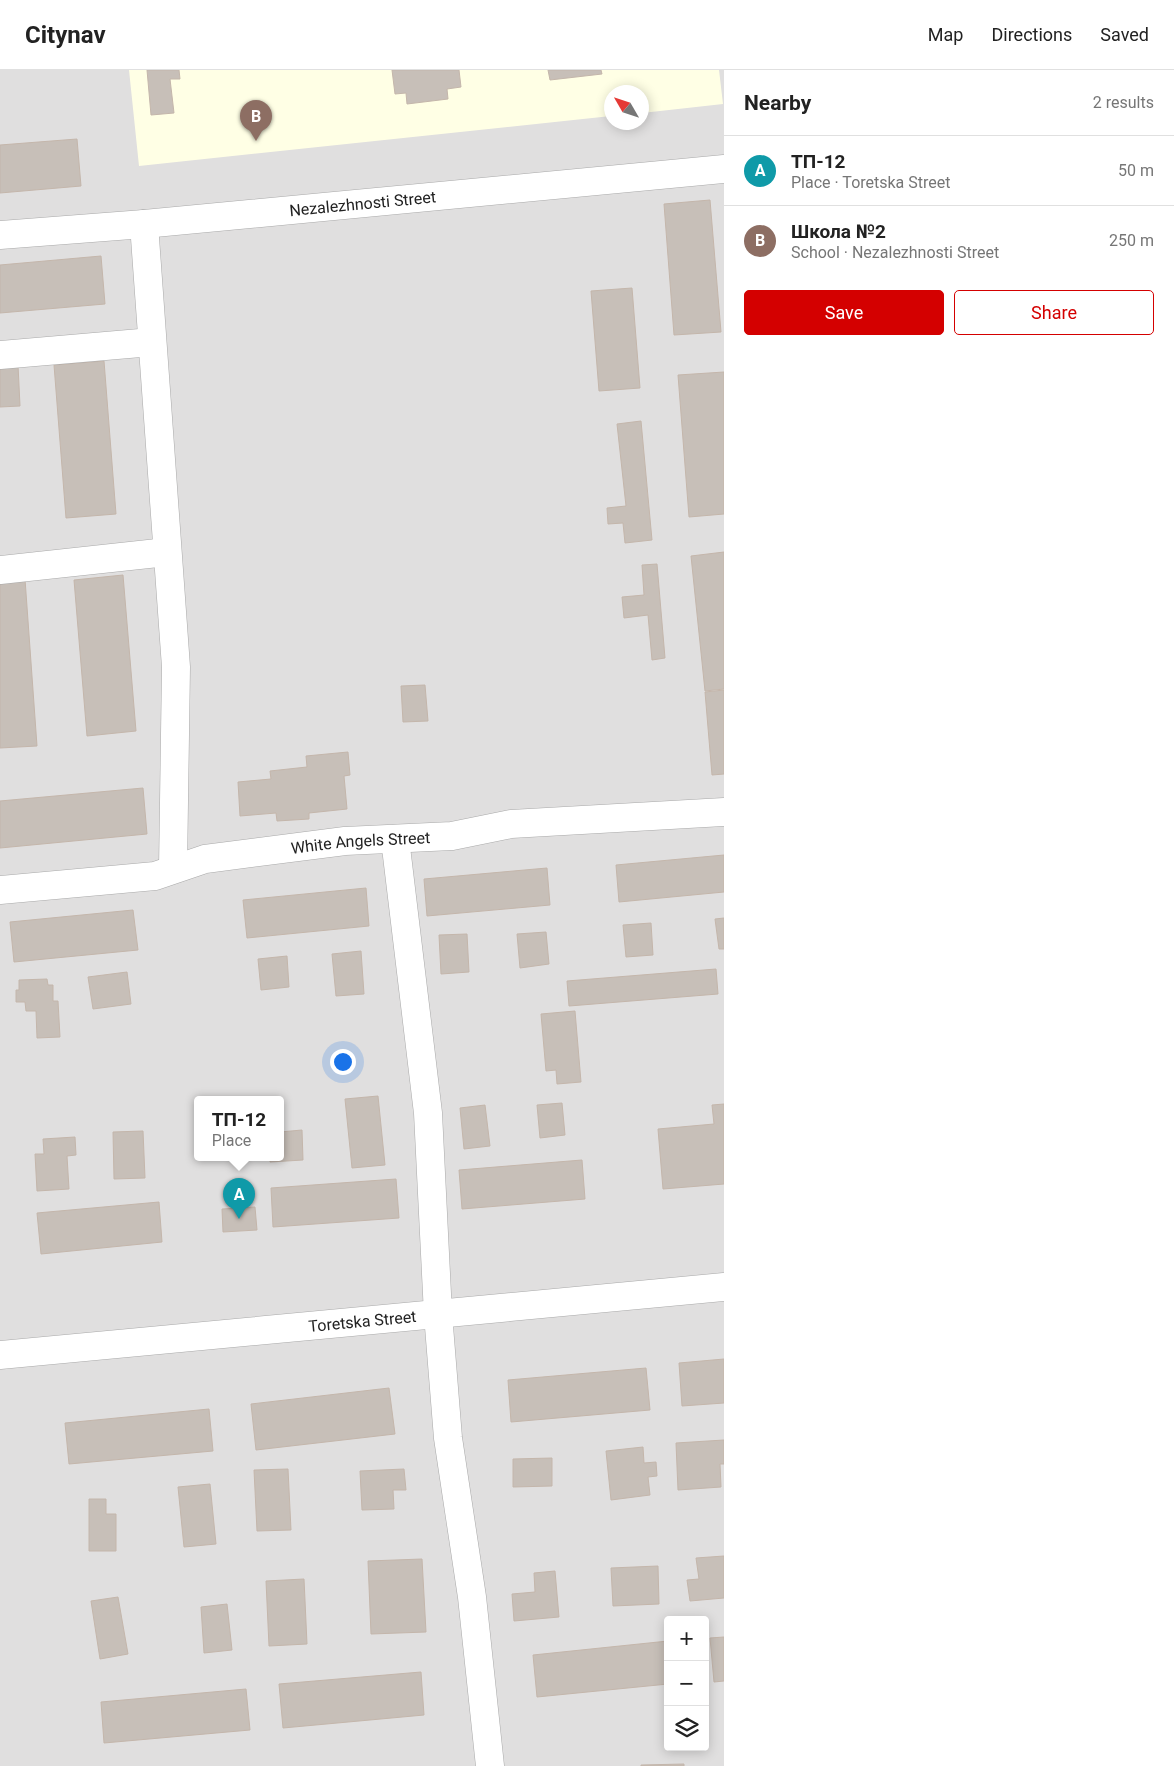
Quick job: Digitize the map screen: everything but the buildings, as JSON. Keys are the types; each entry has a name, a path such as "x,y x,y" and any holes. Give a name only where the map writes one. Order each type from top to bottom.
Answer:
{"street":[{"name":"Nezalezhnosti Street","path":"0,235 144,224 724,169"},
{"path":"144,224 176,667 173,869"},
{"path":"0,356 152,342"},
{"path":"0,570 167,552"},
{"name":"White Angels Street","path":"0,890 154,876 205,859 345,841 452,836 511,824 724,812"},
{"path":"395,838 428,1113 438,1314 448,1438 472,1596 490,1766"},
{"name":"Toretska Street","path":"0,1355 724,1287"}],"shaded area":[{"path":"0,70 724,70 724,161 0,222"},
{"path":"129,70 719,70 723,104 649,112 649,85 604,85 604,117 139,166"},
{"path":"724,177 724,1277 0,1344 0,241"},
{"path":"724,1298 724,1766 0,1766 0,1365"}],"place":[{"name":"Школа №2","path":"256,141"},
{"name":"ТП-12","path":"239,1219"}]}
